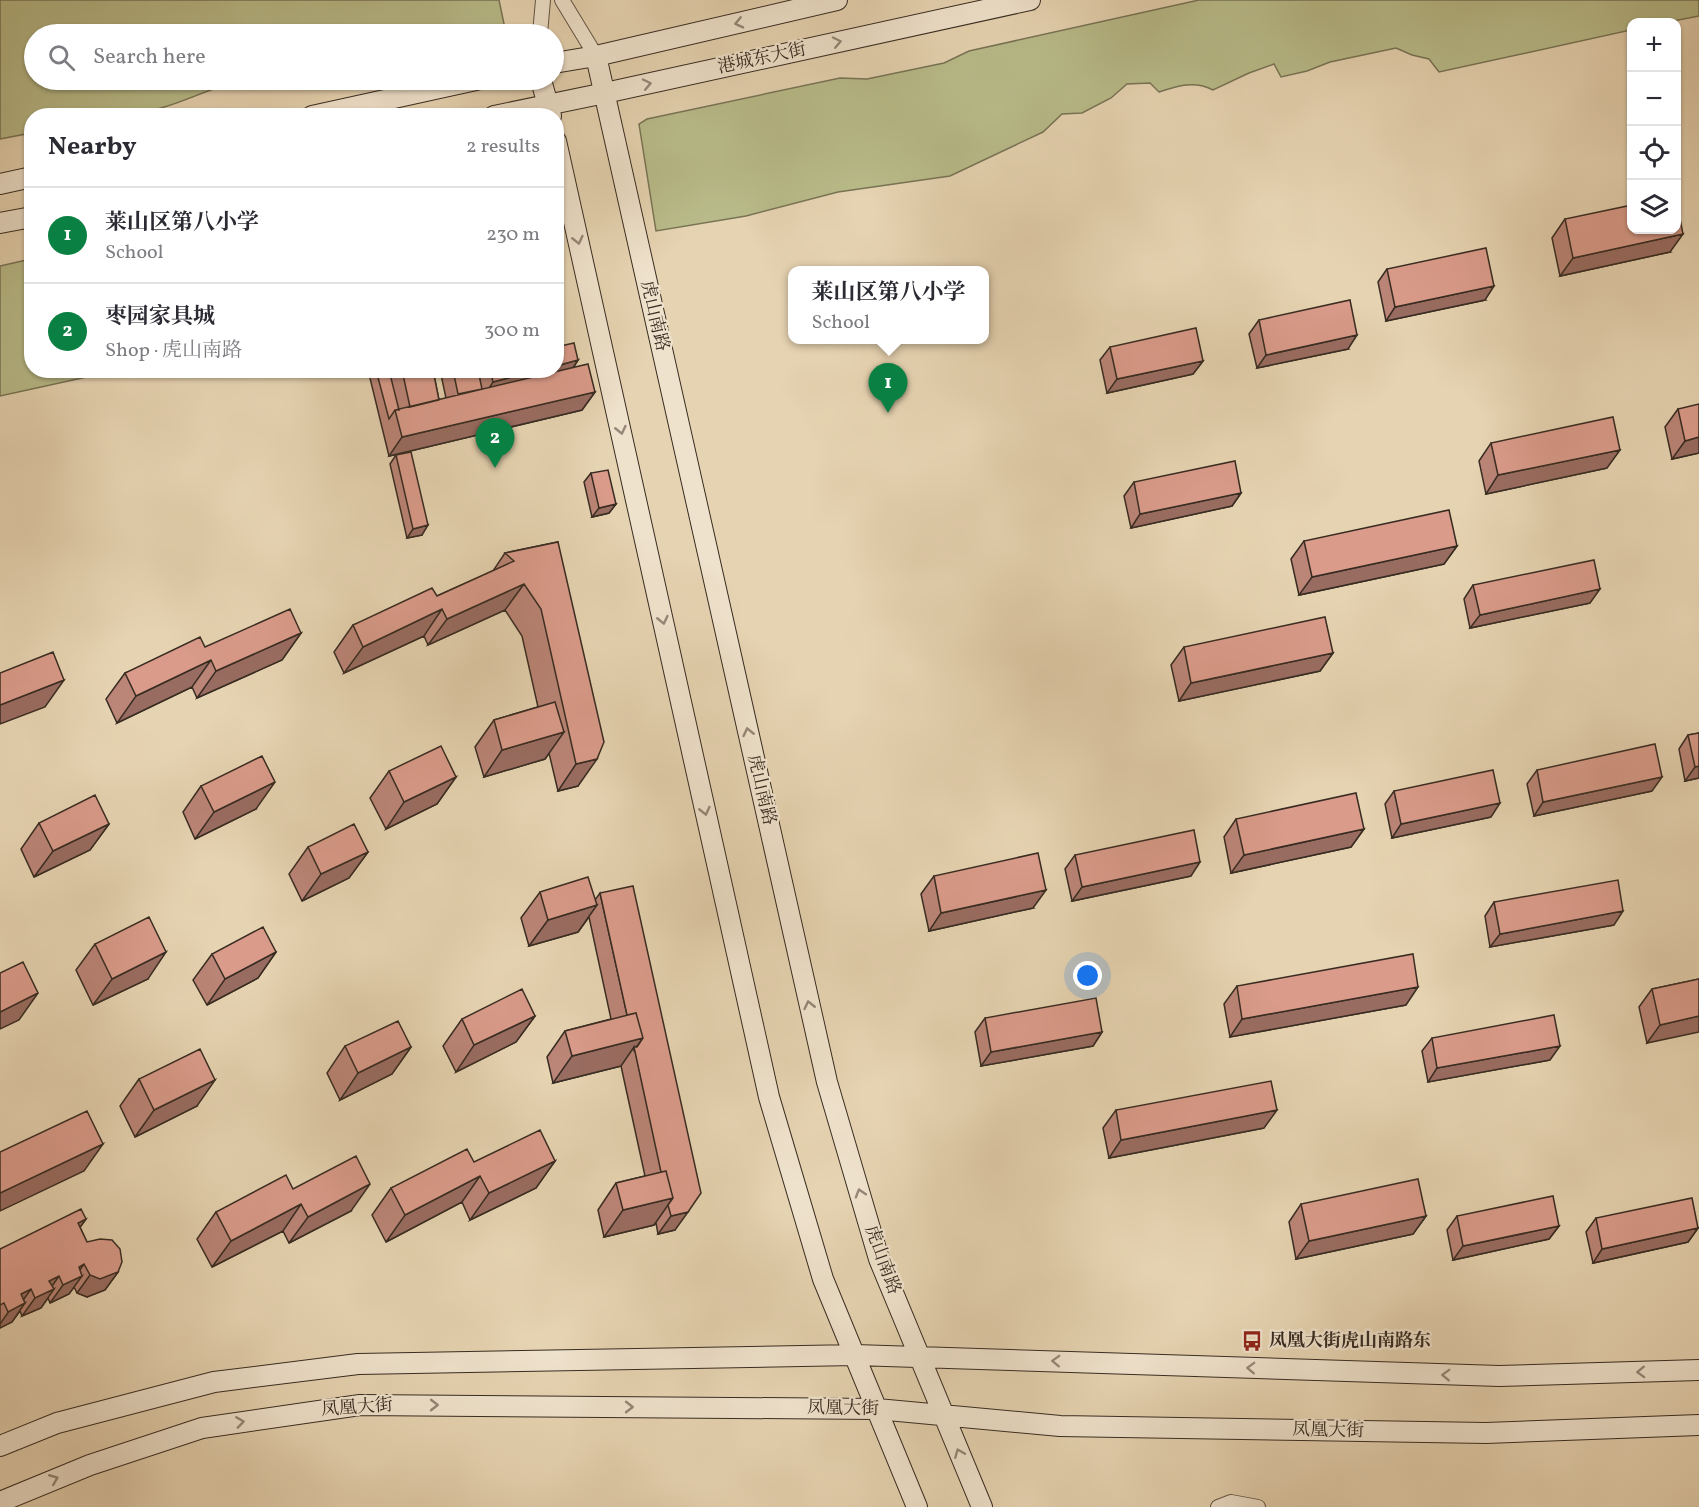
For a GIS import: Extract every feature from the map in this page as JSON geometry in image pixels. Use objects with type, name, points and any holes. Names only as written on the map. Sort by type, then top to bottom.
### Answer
[{"type":"main road","points":[[564,61],[596,56],[837,0]]},
{"type":"main road","name":"港城东大街","points":[[555,108],[604,93],[1029,0]]},
{"type":"main road","name":"虎山南路","points":[[596,56],[826,1082],[879,1259],[982,1507]]},
{"type":"main road","points":[[348,108],[430,90]]},
{"type":"main road","points":[[544,90],[548,108]]},
{"type":"main road","points":[[564,177],[769,1097],[823,1279],[917,1507]]},
{"type":"main road","points":[[0,184],[24,179]]},
{"type":"main road","points":[[0,223],[24,218]]},
{"type":"main road","points":[[0,1446],[57,1424],[214,1382],[358,1364],[855,1355],[1499,1376],[1699,1370]]},
{"type":"main road","name":"凤凰大街","points":[[0,1502],[90,1465],[202,1428],[360,1405],[877,1409],[1060,1426],[1474,1433],[1699,1425]]},
{"type":"street","points":[[541,24],[543,0]]},
{"type":"street","points":[[562,0],[596,56]]},
{"type":"street","points":[[1218,1507],[1231,1502],[1258,1507]]},
{"type":"green space","points":[[0,0],[499,0],[504,24],[24,24],[24,90],[211,90],[161,108],[24,108],[24,134],[0,139]]},
{"type":"green space","points":[[1199,0],[1699,0],[1699,16],[1681,19],[1627,18],[1627,31],[1439,72],[1429,59],[1396,48],[1330,62],[1307,71],[1281,77],[1274,64],[1213,90],[1193,85],[1179,86],[1159,92],[1150,83],[1127,84],[1111,98],[1082,113],[1062,114],[1043,132],[950,176],[838,192],[746,216],[656,231],[639,124],[647,119],[840,78],[867,79],[944,63],[969,51]]},
{"type":"green space","points":[[24,261],[24,378],[82,378],[0,396],[0,266]]},
{"type":"building","points":[[1627,206],[1627,234],[1681,234],[1681,224],[1683,234],[1573,258],[1565,219]]},
{"type":"building","points":[[1486,248],[1494,286],[1395,307],[1387,269]]},
{"type":"building","points":[[1350,300],[1357,335],[1266,355],[1259,320]]},
{"type":"building","points":[[1196,328],[1203,361],[1117,379],[1110,347]]},
{"type":"building","points":[[574,343],[578,360],[564,364],[564,345]]},
{"type":"building","points":[[588,364],[595,392],[402,437],[395,410],[529,378],[564,378],[564,370]]},
{"type":"building","points":[[378,378],[391,378],[399,410],[395,410],[389,419]]},
{"type":"building","points":[[404,378],[435,378],[439,400],[410,407]]},
{"type":"building","points":[[455,378],[480,378],[482,389],[458,394]]},
{"type":"building","points":[[492,378],[508,378],[493,382]]},
{"type":"building","points":[[1699,404],[1699,437],[1685,441],[1678,409]]},
{"type":"building","points":[[1613,417],[1620,450],[1498,475],[1491,443]]},
{"type":"building","points":[[411,452],[428,525],[413,529],[396,455]]},
{"type":"building","points":[[1235,461],[1241,493],[1140,514],[1134,482]]},
{"type":"building","points":[[608,470],[616,504],[599,508],[591,473]]},
{"type":"building","points":[[1449,510],[1457,546],[1312,577],[1304,541]]},
{"type":"building","points":[[558,542],[604,742],[597,759],[576,764],[541,609],[524,584],[447,619],[442,609],[363,647],[353,625],[432,588],[437,596],[514,561],[505,553]]},
{"type":"building","points":[[1594,560],[1600,589],[1480,615],[1473,585]]},
{"type":"building","points":[[290,609],[301,633],[216,671],[211,660],[136,696],[125,673],[200,637],[205,647]]},
{"type":"building","points":[[1325,617],[1333,653],[1191,683],[1184,647]]},
{"type":"building","points":[[53,652],[64,680],[0,705],[0,673]]},
{"type":"building","points":[[555,702],[564,732],[502,750],[494,720]]},
{"type":"building","points":[[1699,733],[1699,766],[1695,767],[1688,735]]},
{"type":"building","points":[[1655,744],[1662,777],[1543,802],[1537,770]]},
{"type":"building","points":[[441,746],[456,777],[404,802],[389,771]]},
{"type":"building","points":[[262,756],[275,782],[214,812],[201,786]]},
{"type":"building","points":[[1493,770],[1500,803],[1401,824],[1394,791]]},
{"type":"building","points":[[1356,793],[1364,829],[1244,855],[1236,819]]},
{"type":"building","points":[[95,795],[109,824],[53,851],[39,823]]},
{"type":"building","points":[[354,824],[368,852],[321,874],[308,847]]},
{"type":"building","points":[[1194,830],[1200,862],[1082,887],[1075,855]]},
{"type":"building","points":[[1038,853],[1046,890],[941,913],[934,876]]},
{"type":"building","points":[[588,877],[597,905],[548,920],[540,892]]},
{"type":"building","points":[[1618,880],[1623,911],[1500,934],[1494,902]]},
{"type":"building","points":[[633,886],[701,1193],[688,1212],[671,1216],[668,1205],[673,1198],[666,1171],[661,1172],[634,1047],[637,1047],[643,1038],[636,1013],[627,1015],[600,893]]},
{"type":"building","points":[[149,917],[166,952],[112,979],[95,944]]},
{"type":"building","points":[[263,927],[276,952],[225,979],[212,954]]},
{"type":"building","points":[[1413,954],[1418,987],[1242,1019],[1237,986]]},
{"type":"building","points":[[23,962],[38,993],[0,1012],[0,973]]},
{"type":"building","points":[[1699,979],[1699,1016],[1660,1025],[1652,989]]},
{"type":"building","points":[[522,989],[535,1016],[474,1045],[462,1019]]},
{"type":"building","points":[[1096,998],[1102,1032],[991,1052],[985,1018]]},
{"type":"building","points":[[636,1013],[643,1038],[572,1056],[565,1031]]},
{"type":"building","points":[[1554,1015],[1560,1046],[1437,1068],[1432,1038]]},
{"type":"building","points":[[398,1021],[411,1047],[358,1073],[345,1046]]},
{"type":"building","points":[[200,1049],[215,1080],[154,1110],[139,1079]]},
{"type":"building","points":[[1271,1081],[1277,1110],[1121,1140],[1116,1110]]},
{"type":"building","points":[[87,1111],[103,1144],[0,1193],[0,1152]]},
{"type":"building","points":[[540,1130],[555,1161],[489,1193],[480,1176],[405,1215],[391,1188],[467,1149],[474,1162]]},
{"type":"building","points":[[356,1156],[370,1184],[308,1217],[301,1204],[231,1241],[216,1212],[286,1175],[293,1189]]},
{"type":"building","points":[[666,1171],[673,1198],[623,1210],[616,1183]]},
{"type":"building","points":[[1418,1179],[1426,1216],[1309,1241],[1301,1204]]},
{"type":"building","points":[[1553,1196],[1559,1226],[1463,1246],[1457,1216]]},
{"type":"building","points":[[1692,1198],[1698,1228],[1602,1249],[1596,1218]]},
{"type":"building","points":[[81,1209],[86,1219],[78,1223],[87,1242],[100,1239],[112,1240],[120,1249],[122,1262],[118,1272],[100,1279],[90,1275],[84,1264],[79,1267],[82,1276],[63,1285],[59,1276],[49,1281],[54,1289],[35,1298],[31,1289],[21,1294],[25,1303],[8,1312],[4,1303],[0,1305],[0,1249]]},
{"type":"place","name":"莱山区第八小学","points":[[888,413]]},
{"type":"place","name":"枣园家具城","points":[[495,468]]},
{"type":"place","name":"凤凰大街虎山南路东","points":[[1252,1341]]}]
